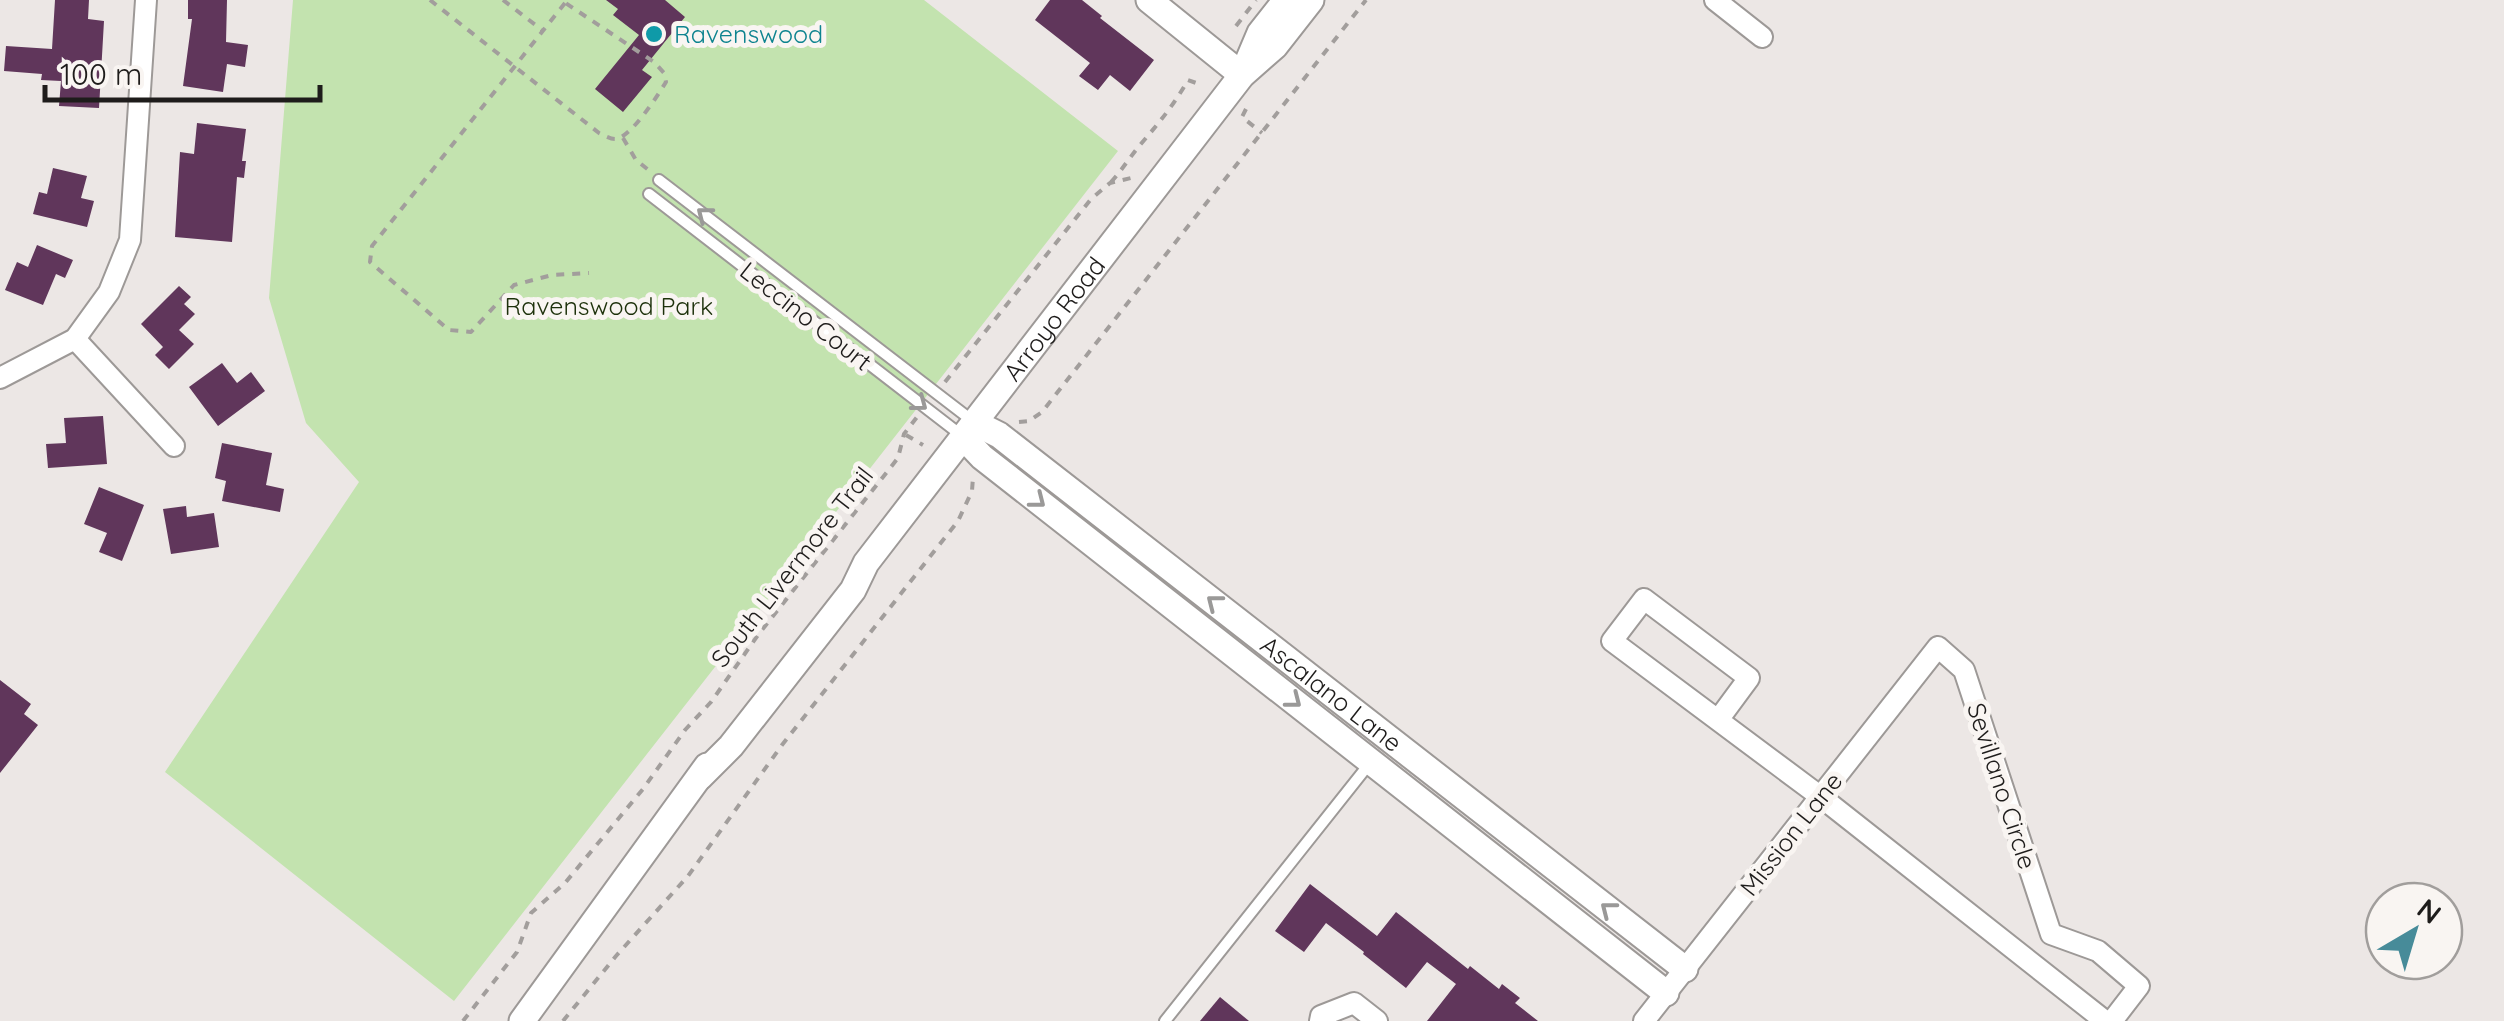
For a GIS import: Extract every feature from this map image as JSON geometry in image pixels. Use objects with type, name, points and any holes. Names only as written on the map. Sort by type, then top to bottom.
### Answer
[{"type":"street","points":[[0,378],[74,339],[109,292],[130,240],[146,0]]},
{"type":"street","points":[[1149,0],[1242,75]]},
{"type":"street","name":"Arroyo Road","points":[[1242,75],[1260,33],[1286,0]]},
{"type":"street","name":"Arroyo Road","points":[[522,1021],[700,777],[731,746],[852,590],[866,563],[1170,168],[1242,75],[1275,46],[1311,0]]},
{"type":"street","points":[[1715,0],[1762,36]]},
{"type":"street","points":[[74,339],[174,446]]},
{"type":"street","name":"Ascalano Lane","points":[[969,430],[982,457],[1666,993]]},
{"type":"street","name":"Ascalano Lane","points":[[969,430],[1000,435],[1685,969]]},
{"type":"street","points":[[1718,720],[1750,678],[1644,598],[1612,641],[1718,720],[1821,796],[2016,952],[2108,1021],[2139,986],[2098,951],[2052,934],[2016,952]]},
{"type":"street","name":"Mission Lane","points":[[1644,1021],[1938,647]]},
{"type":"street","name":"Sevillano Circle","points":[[1938,647],[1964,670],[2052,934]]},
{"type":"street","points":[[1320,1021],[1320,1016],[1354,1003],[1377,1021]]},
{"type":"lane","name":"Leccino Court","points":[[660,180],[936,393],[969,430]]},
{"type":"lane","name":"Leccino Court","points":[[649,194],[925,408],[969,430]]},
{"type":"lane","points":[[1165,1021],[1371,762]]},
{"type":"path","points":[[430,0],[514,65],[599,133],[612,140],[622,138],[666,82],[664,72],[654,62],[563,2],[542,30],[514,65],[372,246],[370,262],[448,330],[471,332],[514,286],[552,275],[589,273]]},
{"type":"path","points":[[503,0],[542,30]]},
{"type":"path","points":[[1236,26],[1256,0]]},
{"type":"path","points":[[1010,424],[1029,421],[1042,412],[1366,0]]},
{"type":"path","points":[[936,393],[1091,199],[1110,183],[1159,125],[1188,80],[1199,84]]},
{"type":"path","points":[[1246,108],[1242,117],[1262,133]]},
{"type":"path","points":[[622,138],[636,160],[660,180]]},
{"type":"path","points":[[1110,183],[1170,168]]},
{"type":"path","name":"South Livermore Trail","points":[[464,1021],[516,952],[531,913],[564,883],[711,702],[758,635],[898,458],[904,434],[925,408]]},
{"type":"path","points":[[904,434],[924,445]]},
{"type":"path","points":[[563,1021],[688,876],[782,745],[958,522],[972,491],[973,476]]},
{"type":"green space","name":"Ravenswood Park","points":[[293,0],[924,0],[1118,151],[454,1001],[165,772],[359,482],[306,423],[269,298]]},
{"type":"building","points":[[55,0],[89,0],[88,19],[104,21],[99,108],[59,106],[61,81],[41,80],[42,74],[4,71],[6,46],[52,49]]},
{"type":"building","points":[[188,0],[227,0],[226,42],[248,45],[245,67],[227,64],[223,92],[183,86],[192,19],[188,19]]},
{"type":"building","points":[[606,0],[665,0],[685,17],[642,70],[652,77],[623,112],[595,89],[639,35],[613,15],[618,9]]},
{"type":"building","points":[[1050,0],[1082,0],[1154,60],[1130,91],[1110,75],[1098,90],[1079,76],[1090,63],[1035,20]]},
{"type":"building","points":[[197,123],[246,129],[244,178],[237,177],[232,242],[175,237],[180,152],[194,154]]},
{"type":"building","points":[[53,168],[87,176],[81,198],[94,201],[87,227],[33,214],[39,192],[47,194]]},
{"type":"building","points":[[37,245],[73,260],[65,278],[56,274],[43,305],[5,290],[17,262],[28,267]]},
{"type":"building","points":[[179,286],[191,297],[184,304],[195,314],[179,330],[194,344],[169,369],[155,355],[163,347],[141,324]]},
{"type":"building","points":[[222,363],[237,383],[251,372],[265,391],[218,426],[189,387]]},
{"type":"building","points":[[103,416],[107,464],[48,468],[46,444],[66,443],[64,418]]},
{"type":"building","points":[[222,443],[272,453],[266,485],[284,489],[280,512],[222,501],[226,481],[215,478]]},
{"type":"building","points":[[99,487],[144,505],[122,561],[99,552],[107,533],[84,524]]},
{"type":"building","points":[[186,506],[187,517],[214,513],[219,547],[171,554],[163,509]]},
{"type":"building","points":[[0,680],[31,704],[24,714],[38,725],[0,773]]},
{"type":"building","points":[[1310,884],[1377,936],[1396,912],[1468,969],[1470,966],[1499,989],[1502,984],[1520,998],[1515,1003],[1538,1021],[1427,1021],[1456,984],[1427,962],[1406,988],[1326,923],[1304,952],[1275,931]]},
{"type":"building","points":[[1220,997],[1249,1021],[1200,1021]]},
{"type":"place","name":"Ravenswood","points":[[654,34]]}]
